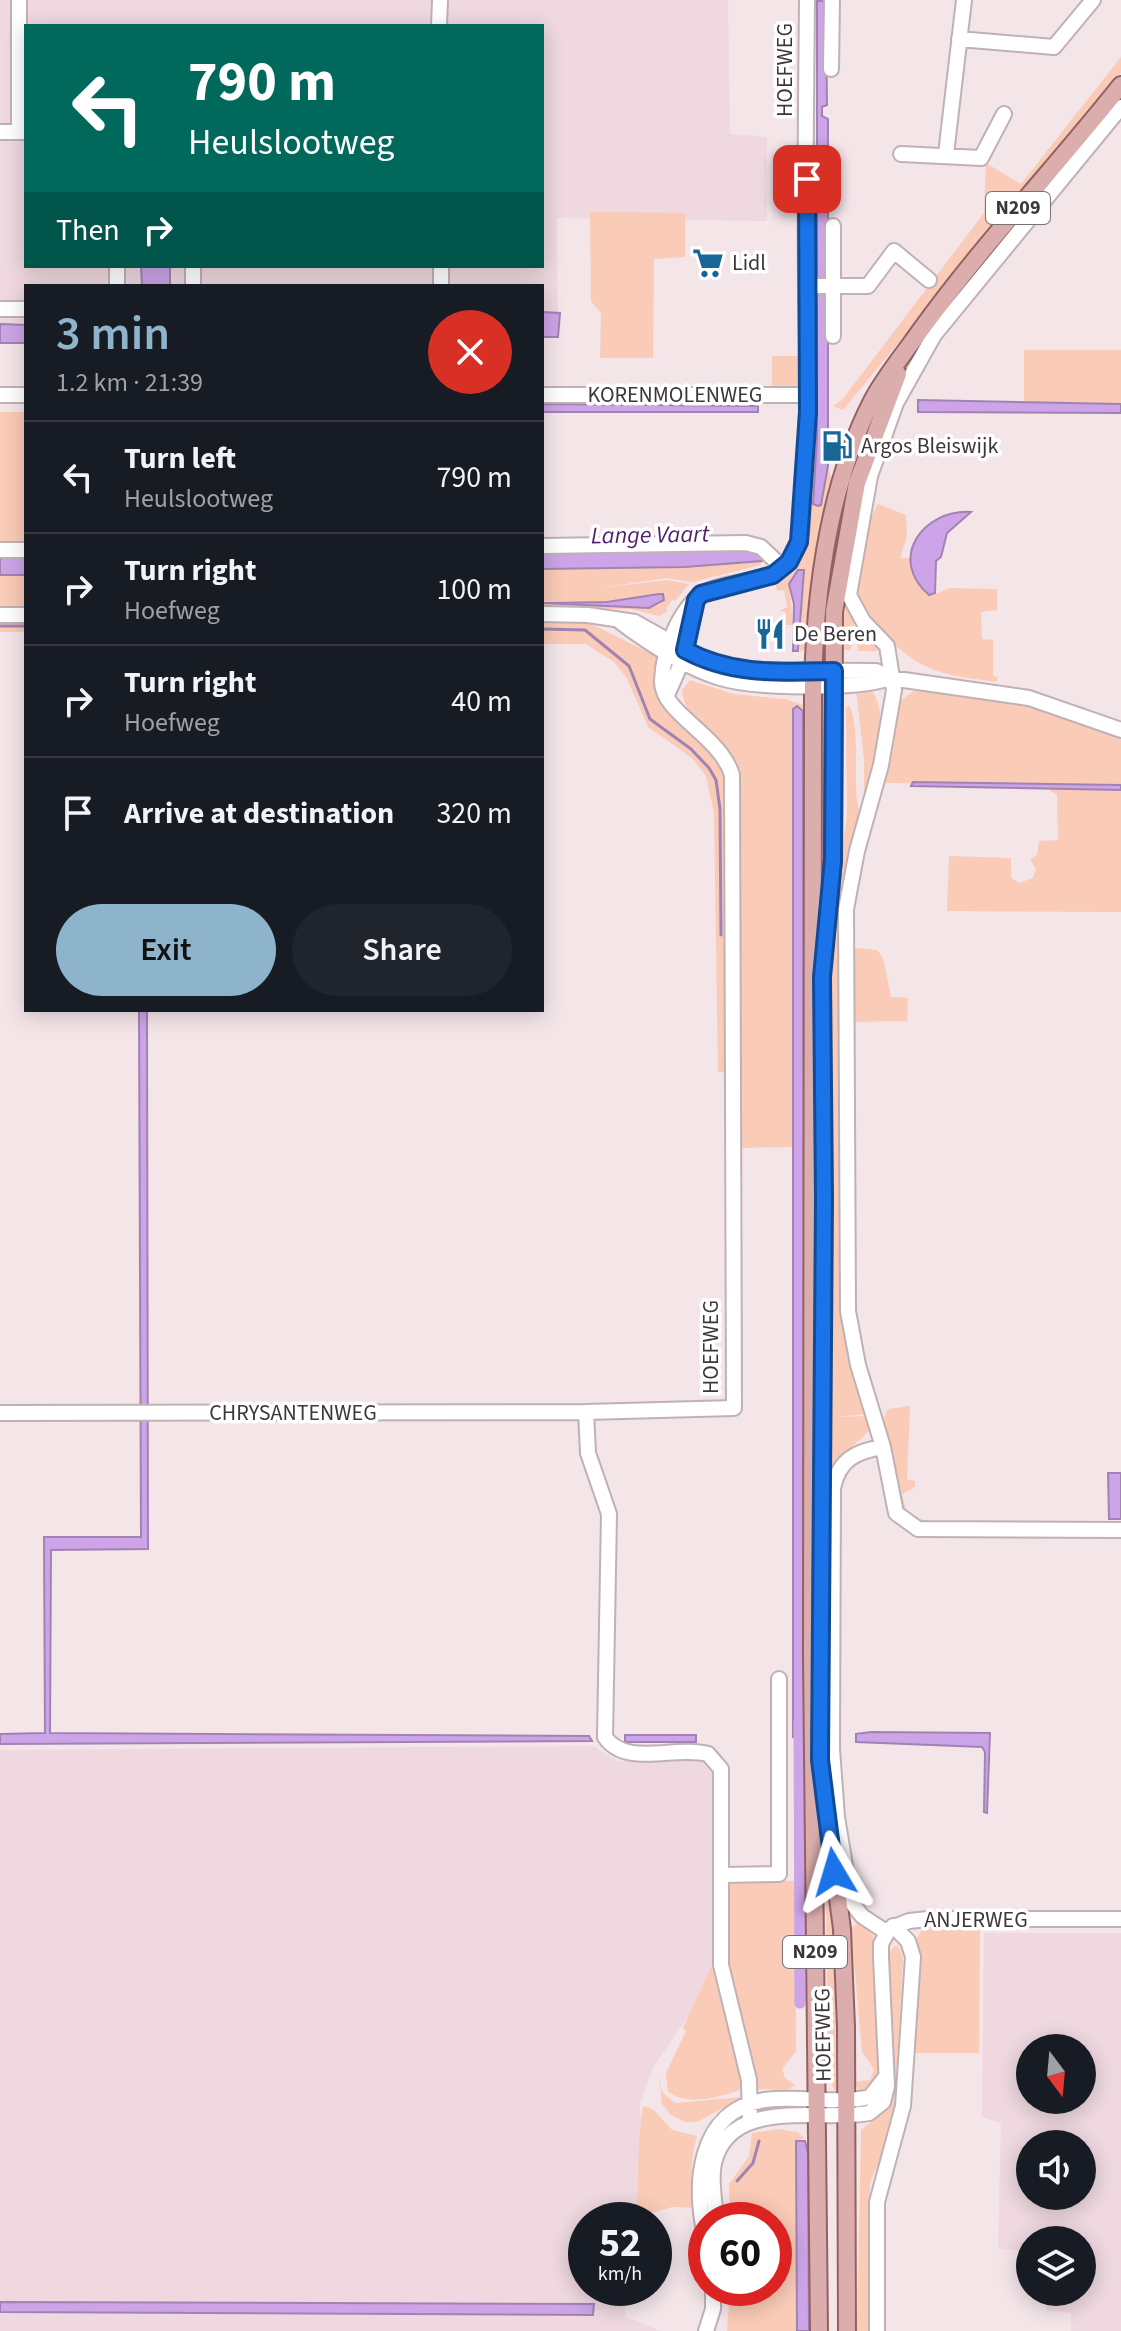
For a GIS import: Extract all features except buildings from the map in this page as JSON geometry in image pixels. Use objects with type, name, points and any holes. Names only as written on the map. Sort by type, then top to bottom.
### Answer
[{"type":"main road","name":"N209","points":[[814,678],[823,569],[848,458],[872,401],[946,294],[1121,85]]},
{"type":"main road","name":"N209","points":[[834,678],[834,612],[857,483],[884,406],[919,334]]},
{"type":"main road","name":"HOEFWEG","points":[[814,678],[812,1686],[819,2331]]},
{"type":"main road","name":"HOEFWEG","points":[[834,678],[833,860],[822,977],[824,1198],[820,1760],[842,1929],[847,2107],[847,2331]]},
{"type":"street","points":[[0,132],[22,132],[19,0]]},
{"type":"street","points":[[439,24],[440,0]]},
{"type":"street","name":"HOEFWEG","points":[[807,0],[820,286],[833,336]]},
{"type":"street","points":[[831,69],[832,0]]},
{"type":"street","points":[[946,154],[964,0]]},
{"type":"street","points":[[959,39],[1054,47],[1093,0]]},
{"type":"street","points":[[1121,107],[934,335],[886,426],[870,476],[849,595],[863,621],[887,646],[890,678],[885,689],[887,718],[881,765],[852,873],[844,945],[848,1311],[858,1365],[883,1447],[896,1513],[918,1529],[1121,1530]]},
{"type":"street","points":[[901,154],[981,158],[1004,114]]},
{"type":"street","name":"HOEFWEG","points":[[783,568],[793,556],[801,532],[808,395],[820,286],[833,226]]},
{"type":"street","points":[[820,286],[868,286],[894,251],[929,280]]},
{"type":"street","points":[[0,309],[24,309]]},
{"type":"street","points":[[0,395],[24,395]]},
{"type":"street","name":"KORENMOLENWEG","points":[[544,395],[808,395]]},
{"type":"street","points":[[544,546],[755,544],[783,568],[766,578],[710,589],[683,613],[670,646],[662,680],[667,695]]},
{"type":"street","points":[[0,550],[24,550]]},
{"type":"street","points":[[667,695],[684,655],[696,600]]},
{"type":"street","points":[[544,614],[588,615],[635,622],[719,678],[755,684],[814,678],[875,683],[890,678],[1029,698],[1121,730]]},
{"type":"street","points":[[0,615],[24,615]]},
{"type":"street","name":"HOEFWEG","points":[[586,1412],[734,1408],[732,775],[715,744],[675,710],[667,695]]},
{"type":"street","points":[[586,1412],[588,1453],[609,1514],[605,1737],[612,1748],[626,1753],[702,1752],[713,1757],[723,1779],[721,1965],[749,2080],[750,2122]]},
{"type":"street","name":"CHRYSANTENWEG","points":[[0,1413],[586,1412]]},
{"type":"street","points":[[877,2331],[877,2202],[903,2106],[913,1957],[908,1941],[857,1913],[851,1902],[837,1817],[832,1749],[833,1488],[844,1462],[857,1453],[883,1447]]},
{"type":"street","points":[[722,1875],[779,1874],[779,1679]]},
{"type":"street","name":"ANJERWEG","points":[[890,1929],[928,1919],[1121,1919]]},
{"type":"street","points":[[715,2202],[714,2165],[729,2137],[750,2122],[818,2108],[847,2107],[869,2113],[878,2107],[887,2093],[881,1957],[890,1929]]},
{"type":"street","name":"HOEFWEG","points":[[702,2202],[706,2144],[718,2123],[764,2100],[818,2108]]},
{"type":"street","points":[[787,2116],[807,2129],[818,2144]]},
{"type":"street","points":[[706,2331],[713,2306]]},
{"type":"shaded area","points":[[0,0],[728,0],[730,134],[767,137],[767,221],[557,218],[558,335],[544,335],[544,284],[24,284],[24,336],[0,336]]},
{"type":"shaded area","points":[[817,1],[823,1],[826,7],[827,105],[822,107],[822,116],[828,119],[828,466],[821,505],[818,506],[813,504],[817,438]]},
{"type":"shaded area","points":[[1121,57],[1121,73],[843,410],[833,406],[842,400],[984,213],[986,163],[1021,184]]},
{"type":"shaded area","points":[[590,212],[685,213],[685,257],[654,259],[653,358],[600,358],[601,313],[591,301]]},
{"type":"shaded area","points":[[141,268],[170,268],[170,284],[142,284]]},
{"type":"shaded area","points":[[544,312],[560,313],[558,337],[544,337]]},
{"type":"shaded area","points":[[0,324],[24,325],[24,343],[0,343]]},
{"type":"shaded area","points":[[1024,350],[1121,350],[1121,404],[1024,403]]},
{"type":"shaded area","points":[[772,356],[800,356],[798,388],[772,391]]},
{"type":"shaded area","points":[[918,400],[1121,404],[1121,413],[918,412]]},
{"type":"shaded area","points":[[544,404],[758,406],[758,412],[544,412]]},
{"type":"shaded area","points":[[0,412],[24,412],[24,547],[0,547]]},
{"type":"shaded area","points":[[814,448],[821,504],[828,466],[833,485],[813,572],[808,648],[800,652],[804,570],[789,584],[793,625],[786,625],[786,612],[780,611],[787,607],[784,590],[777,591],[776,586],[796,570],[803,550]]},
{"type":"shaded area","points":[[878,504],[906,515],[907,536],[900,558],[911,558],[913,571],[925,593],[933,595],[950,588],[997,589],[997,610],[981,612],[982,639],[993,640],[993,675],[998,678],[996,682],[951,675],[925,666],[895,645],[866,613],[857,592],[858,558]]},
{"type":"shaded area","points":[[971,512],[947,533],[941,557],[936,561],[935,593],[929,595],[917,581],[911,566],[911,552],[916,539],[938,519],[954,513]]},
{"type":"shaded area","points":[[751,550],[764,559],[685,567],[544,569],[544,551]]},
{"type":"shaded area","points":[[0,558],[24,558],[24,575],[0,575]]},
{"type":"shaded area","points":[[762,561],[761,565],[693,582],[666,578],[600,588],[667,580],[689,584],[675,601],[672,600],[666,609],[668,611],[659,616],[631,609],[544,609],[544,603],[649,608],[661,604],[659,594],[607,602],[544,601],[544,569],[685,567]]},
{"type":"shaded area","points":[[798,570],[804,570],[798,651],[793,651],[794,604],[789,584]]},
{"type":"shaded area","points":[[0,575],[24,575],[24,610],[0,610]]},
{"type":"shaded area","points":[[663,594],[664,600],[649,608],[544,603],[544,603],[607,602]]},
{"type":"shaded area","points":[[846,596],[855,622],[851,631],[851,650],[841,650]]},
{"type":"shaded area","points":[[24,619],[24,632],[0,632],[0,620]]},
{"type":"shaded area","points":[[544,620],[589,623],[644,650],[646,644],[661,655],[657,685],[662,707],[715,753],[728,780],[730,1072],[718,1072],[714,813],[706,776],[692,758],[648,727],[627,678],[614,662],[586,644],[544,644]]},
{"type":"shaded area","points":[[862,628],[878,651],[858,651],[856,631]]},
{"type":"shaded area","points":[[690,680],[733,694],[785,699],[806,706],[808,1738],[805,1737],[803,711],[793,710],[794,1147],[740,1148],[733,761],[720,743],[695,719],[684,701],[682,690]]},
{"type":"shaded area","points":[[869,688],[880,712],[880,728],[864,807],[864,759],[856,690]]},
{"type":"shaded area","points":[[915,690],[1020,701],[1121,734],[1121,785],[881,783],[899,702]]},
{"type":"shaded area","points":[[849,705],[855,731],[856,794],[862,814],[840,928],[840,1203],[842,1252],[868,1414],[834,1417],[868,1416],[871,1429],[838,1460],[830,1475],[828,1594],[823,1594],[830,1311],[830,943],[847,814],[846,708]]},
{"type":"shaded area","points":[[797,706],[803,711],[805,1737],[793,1737],[793,709]]},
{"type":"shaded area","points":[[913,782],[1121,785],[1121,790],[911,786]]},
{"type":"shaded area","points":[[1049,790],[1121,790],[1121,912],[947,911],[949,856],[1011,858],[1011,877],[1019,883],[1033,878],[1036,869],[1030,859],[1037,855],[1039,841],[1058,840],[1057,795]]},
{"type":"shaded area","points":[[858,948],[877,950],[883,958],[891,997],[908,998],[907,1021],[850,1022],[852,951]]},
{"type":"shaded area","points":[[139,1012],[147,1012],[148,1549],[51,1550],[50,1733],[589,1736],[592,1741],[0,1744],[0,1734],[45,1733],[44,1537],[141,1537]]},
{"type":"shaded area","points":[[910,1406],[907,1480],[915,1481],[915,1487],[902,1494],[907,1512],[925,1521],[1025,1522],[1020,1526],[916,1522],[899,1507],[882,1422],[888,1409]]},
{"type":"shaded area","points":[[1108,1473],[1121,1473],[1121,1519],[1109,1519]]},
{"type":"shaded area","points":[[990,1733],[987,1813],[984,1812],[985,1752],[982,1747],[856,1742],[856,1734]]},
{"type":"shaded area","points":[[625,1735],[696,1735],[696,1742],[625,1742]]},
{"type":"shaded area","points":[[593,1746],[618,1761],[701,1761],[716,1777],[715,1960],[699,2001],[652,2069],[640,2104],[644,2202],[568,2202],[568,2306],[625,2306],[626,2317],[661,2331],[0,2331],[0,1750]]},
{"type":"shaded area","points":[[819,1757],[839,1971],[841,2087],[837,2095],[828,2077],[826,1896]]},
{"type":"shaded area","points":[[726,1881],[795,1881],[796,2051],[782,2069],[785,2078],[795,2085],[787,2090],[756,2089],[727,1969]]},
{"type":"shaded area","points":[[860,1921],[875,1938],[879,2077],[873,2089],[860,2092],[854,2082],[870,2080],[874,2069],[862,2052],[851,1929]]},
{"type":"shaded area","points":[[940,1924],[980,1924],[979,2053],[912,2053],[915,1941],[921,1931]]},
{"type":"shaded area","points":[[984,1933],[1121,1933],[1121,2331],[1071,2331],[1071,2313],[1046,2310],[1046,2306],[1096,2306],[1096,2226],[1016,2226],[1016,2250],[998,2249],[1001,2123],[982,2117]]},
{"type":"shaded area","points":[[895,1946],[899,1947],[903,1960],[893,2129],[870,2183],[869,2331],[857,2331],[861,2130],[887,2109],[891,2098],[888,1954]]},
{"type":"shaded area","points":[[717,1964],[745,2088],[716,2097],[684,2099],[668,2091],[666,2073],[712,1965]]},
{"type":"shaded area","points":[[659,2075],[662,2092],[675,2103],[743,2097],[697,2122],[685,2122],[671,2115],[662,2104]]},
{"type":"shaded area","points":[[643,2106],[654,2110],[672,2130],[697,2136],[692,2172],[697,2202],[688,2202],[688,2208],[672,2207],[672,2202],[637,2202]]},
{"type":"shaded area","points":[[778,2129],[797,2132],[805,2138],[796,2142],[797,2331],[727,2331],[729,2306],[792,2306],[792,2202],[730,2202],[729,2184],[749,2156],[752,2133]]},
{"type":"shaded area","points":[[796,2141],[805,2141],[808,2153],[809,2331],[797,2331]]},
{"type":"shaded area","points":[[0,2302],[594,2306],[593,2315],[0,2312]]},
{"type":"waterway","points":[[0,626],[24,626]]},
{"type":"waterway","points":[[544,629],[585,630],[629,666],[650,719],[691,749],[716,780],[720,809],[721,935]]},
{"type":"waterway","points":[[799,1723],[800,2003]]},
{"type":"waterway","points":[[737,2181],[753,2163],[759,2141]]},
{"type":"place","name":"Lidl","points":[[708,263]]},
{"type":"place","name":"Argos Bleiswijk","points":[[837,446]]},
{"type":"place","name":"De Beren","points":[[770,634]]},
{"type":"route","points":[[807,179],[808,412],[799,542],[789,562],[773,575],[710,589],[701,594],[696,600],[685,650],[709,662],[748,672],[834,671],[833,860],[822,977],[824,1198],[820,1760],[834,1872]]},
{"type":"water label","name":"Lange Vaart","points":[[650,535]]}]
